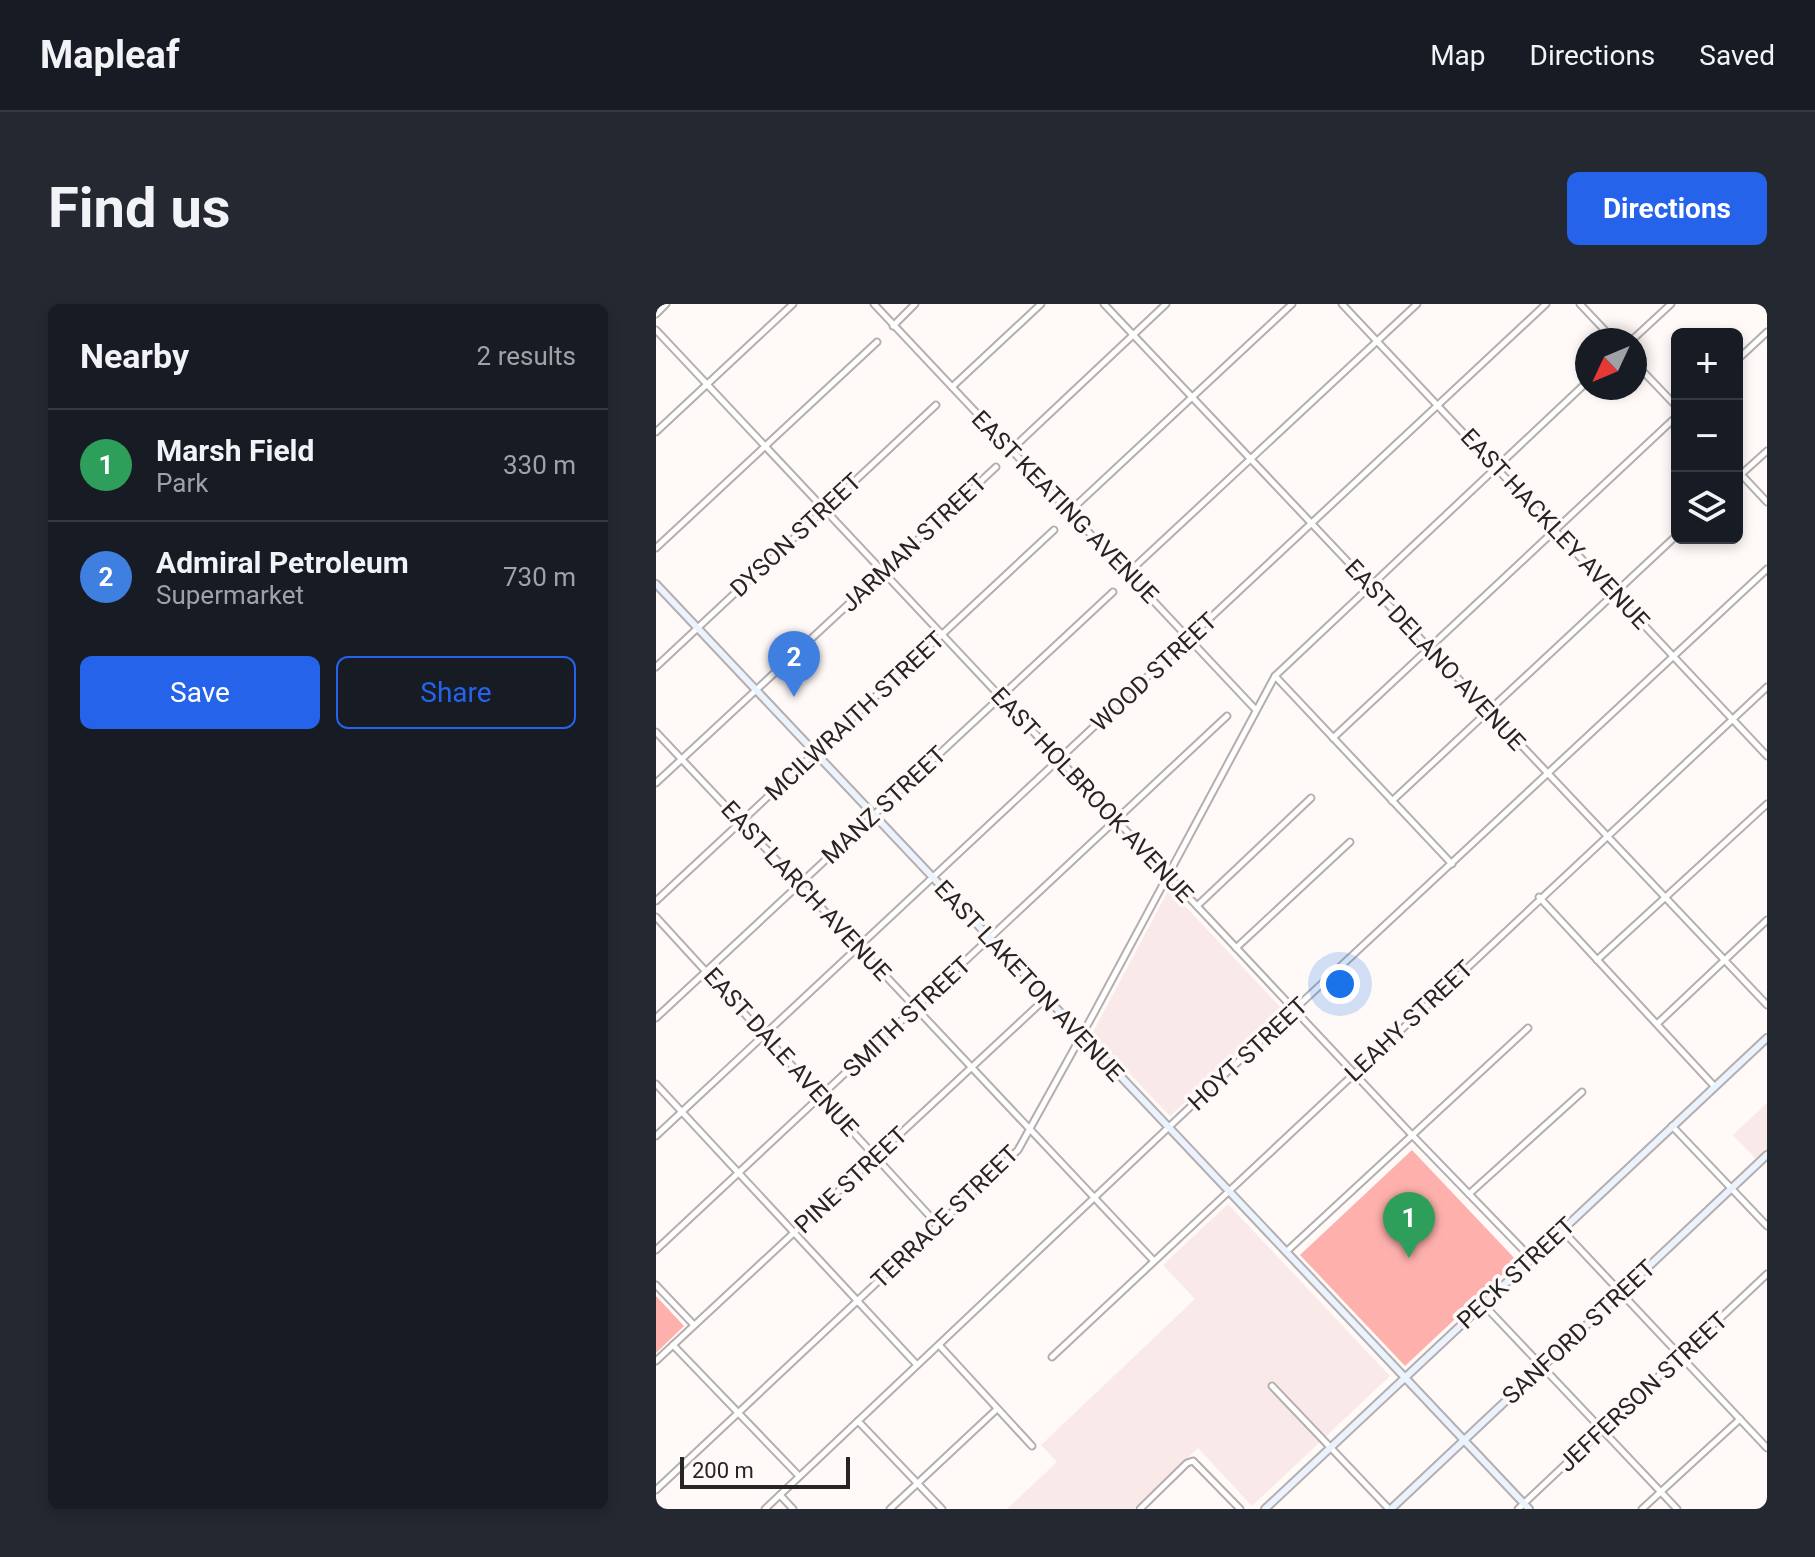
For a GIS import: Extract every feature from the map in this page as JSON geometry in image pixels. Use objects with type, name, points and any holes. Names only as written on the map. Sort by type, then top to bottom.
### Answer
[{"type":"main road","name":"EAST LAKETON AVENUE","points":[[656,584],[1168,1130],[1405,1376],[1524,1507]]},
{"type":"main road","name":"PECK STREET","points":[[1265,1509],[1767,1038]]},
{"type":"main road","name":"SANFORD STREET","points":[[1390,1509],[1767,1155]]},
{"type":"street","points":[[656,314],[666,304]]},
{"type":"street","points":[[656,432],[793,304]]},
{"type":"street","name":"EAST KEATING AVENUE","points":[[874,304],[1256,710]]},
{"type":"street","points":[[893,326],[915,304]]},
{"type":"street","points":[[952,387],[1041,304]]},
{"type":"street","name":"EAST DELANO AVENUE","points":[[1104,304],[1767,1005]]},
{"type":"street","points":[[1011,450],[1166,304]]},
{"type":"street","points":[[1069,512],[1292,304]]},
{"type":"street","name":"EAST HACKLEY AVENUE","points":[[1342,304],[1767,756]]},
{"type":"street","points":[[1128,573],[1417,304]]},
{"type":"street","name":"WOOD STREET","points":[[656,1136],[1546,304]]},
{"type":"street","points":[[1580,304],[1603,328]]},
{"type":"street","points":[[1645,328],[1671,304]]},
{"type":"street","name":"EAST HOLBROOK AVENUE","points":[[656,330],[1531,1258]]},
{"type":"street","points":[[1743,354],[1767,332]]},
{"type":"street","points":[[656,548],[877,342]]},
{"type":"street","points":[[1647,376],[1671,401]]},
{"type":"street","name":"TERRACE STREET","points":[[656,1490],[1018,1150],[1275,676],[1575,393]]},
{"type":"street","name":"DYSON STREET","points":[[656,667],[936,405]]},
{"type":"street","points":[[1333,738],[1671,422]]},
{"type":"street","points":[[1741,472],[1767,451]]},
{"type":"street","name":"JARMAN STREET","points":[[656,783],[996,467]]},
{"type":"street","points":[[1743,479],[1767,502]]},
{"type":"street","name":"MCILWRAITH STREET","points":[[656,901],[1054,530]]},
{"type":"street","points":[[1392,801],[1671,541]]},
{"type":"street","name":"HOYT STREET","points":[[765,1509],[1767,569]]},
{"type":"street","name":"MANZ STREET","points":[[656,1018],[1113,592]]},
{"type":"street","points":[[1275,676],[1452,864]]},
{"type":"street","name":"LEAHY STREET","points":[[1052,1357],[1539,897],[1767,687]]},
{"type":"street","name":"SMITH STREET","points":[[656,1250],[1227,716]]},
{"type":"street","name":"EAST LARCH AVENUE","points":[[656,732],[1153,1260]]},
{"type":"street","points":[[1197,906],[1311,798]]},
{"type":"street","points":[[1597,960],[1767,804]]},
{"type":"street","points":[[1236,948],[1350,842]]},
{"type":"street","points":[[1539,897],[1715,1087]]},
{"type":"street","name":"EAST DALE AVENUE","points":[[656,917],[937,1224]]},
{"type":"street","points":[[1657,1024],[1767,920]]},
{"type":"street","name":"PINE STREET","points":[[656,1361],[1045,999]]},
{"type":"street","points":[[1286,1252],[1528,1028]]},
{"type":"street","points":[[656,1084],[917,1365]]},
{"type":"street","points":[[1469,1194],[1582,1092]]},
{"type":"street","points":[[1672,1126],[1767,1226]]},
{"type":"street","points":[[1562,1230],[1767,1448]]},
{"type":"street","name":"JEFFERSON STREET","points":[[1524,1507],[1767,1274]]},
{"type":"street","points":[[656,1285],[694,1325]]},
{"type":"street","points":[[1483,1304],[1677,1509]]},
{"type":"street","points":[[673,1345],[799,1476]]},
{"type":"street","points":[[939,1345],[1032,1446]]},
{"type":"street","points":[[1272,1386],[1390,1509]]},
{"type":"street","points":[[890,1509],[997,1409]]},
{"type":"street","points":[[1642,1509],[1740,1419]]},
{"type":"street","points":[[858,1421],[942,1509]]},
{"type":"street","points":[[1140,1509],[1187,1463],[1193,1461],[1240,1509]]},
{"type":"street","points":[[780,1495],[793,1509]]},
{"type":"shaded area","points":[[1169,889],[1283,1010],[1170,1116],[1092,1034]]},
{"type":"shaded area","points":[[1767,1103],[1767,1150],[1757,1160],[1733,1135]]},
{"type":"shaded area","points":[[1412,1150],[1517,1261],[1405,1366],[1300,1255]]},
{"type":"shaded area","points":[[1228,1204],[1390,1376],[1252,1506],[1198,1448],[1133,1509],[1007,1509],[1057,1462],[1041,1445],[1195,1299],[1163,1265]]},
{"type":"shaded area","points":[[656,1296],[684,1326],[656,1353]]},
{"type":"place","name":"Admiral Petroleum","points":[[794,697]]},
{"type":"place","name":"Marsh Field","points":[[1409,1258]]}]
